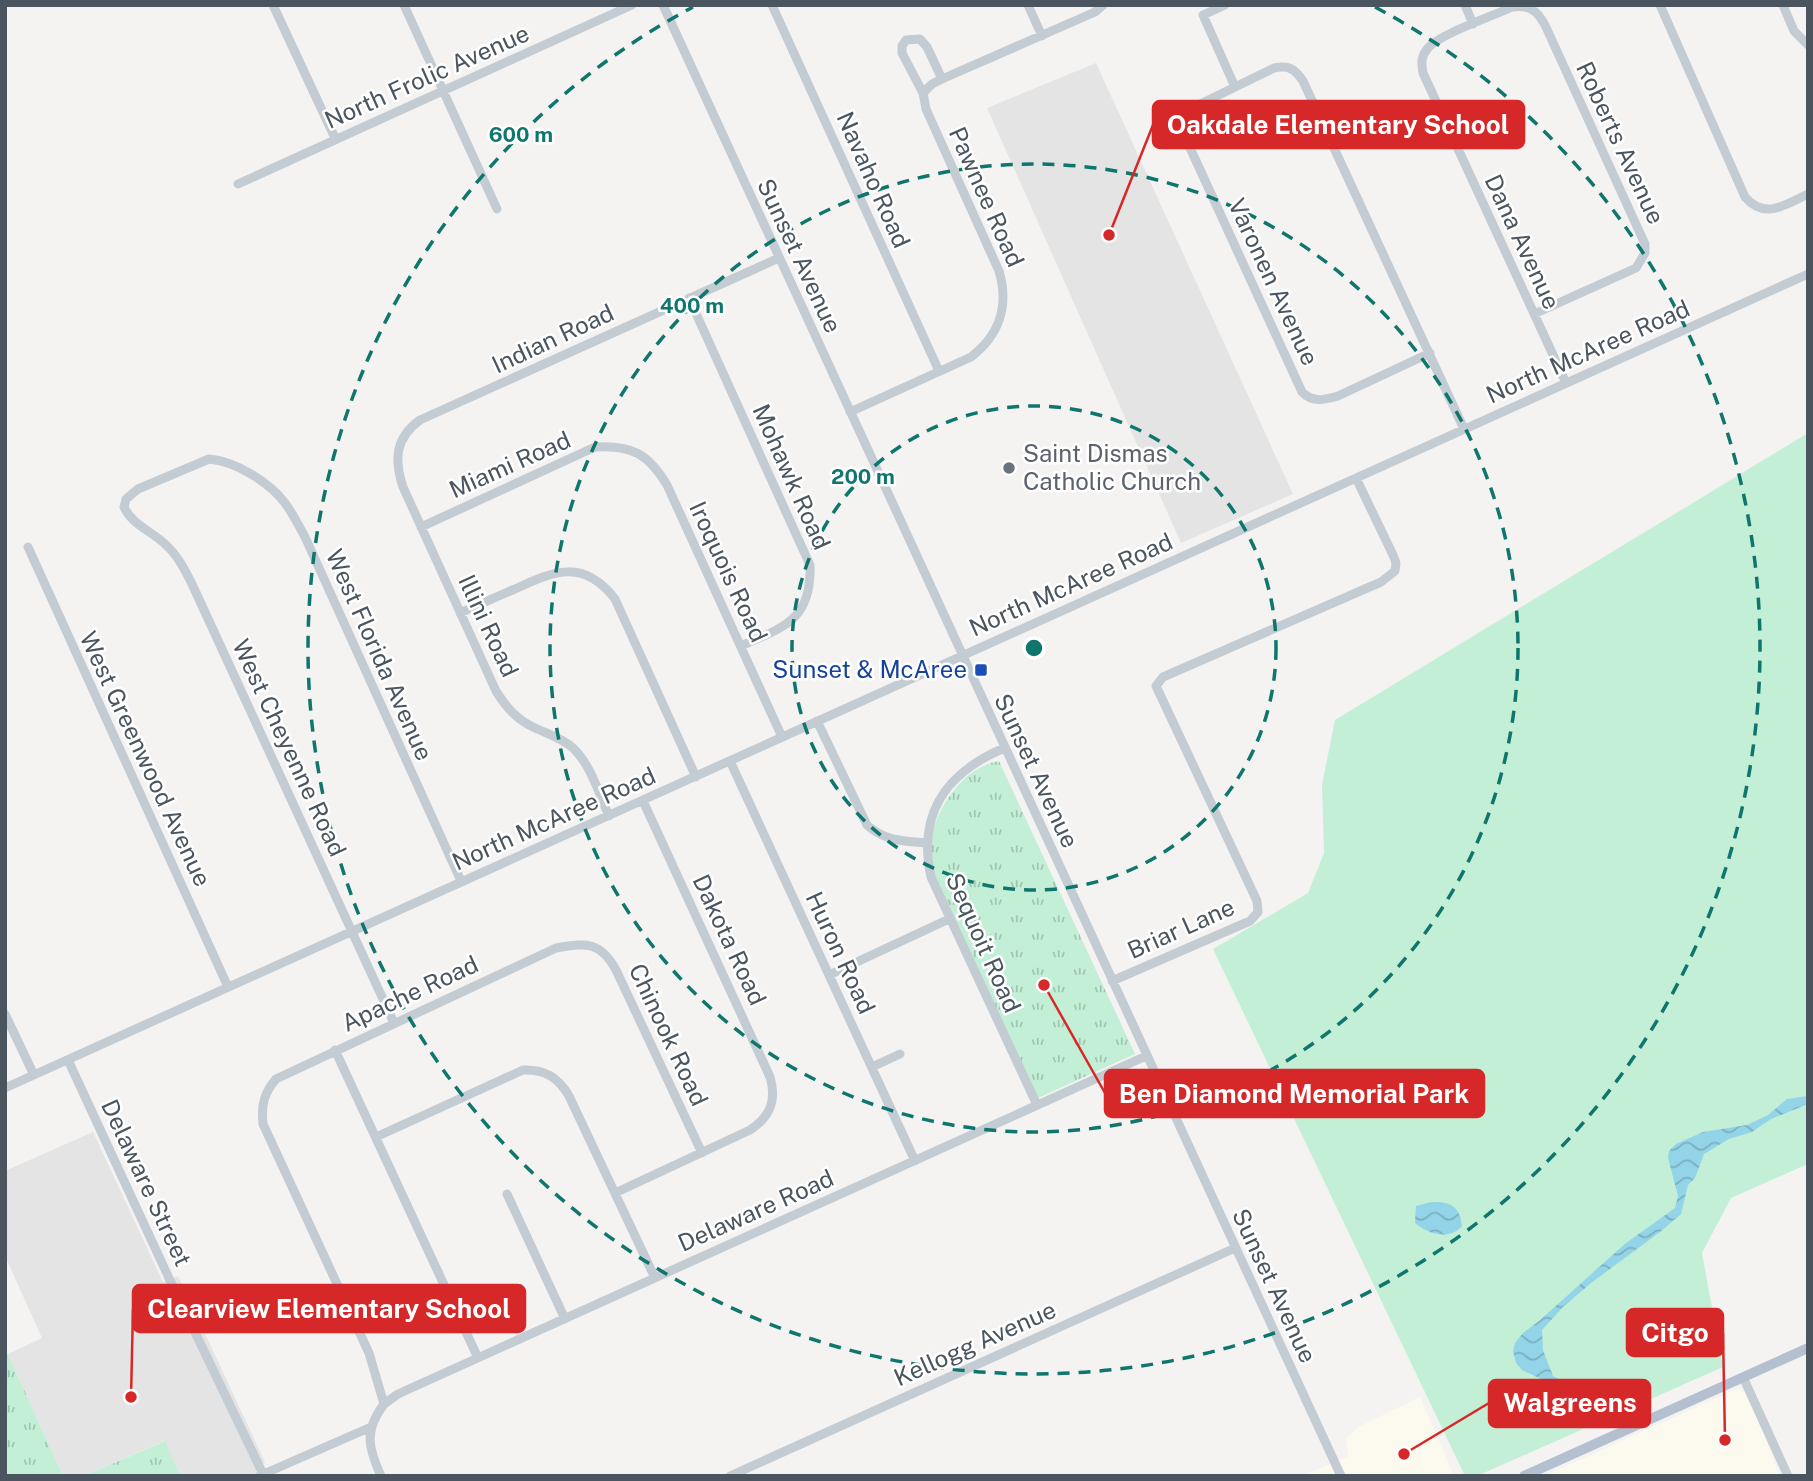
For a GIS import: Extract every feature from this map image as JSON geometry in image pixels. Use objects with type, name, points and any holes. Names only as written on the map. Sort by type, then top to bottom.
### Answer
[{"type":"main road","points":[[1524,1476],[1808,1348]]},
{"type":"street","points":[[274,5],[335,138]]},
{"type":"street","points":[[404,5],[497,209]]},
{"type":"street","name":"North Frolic Avenue","points":[[238,184],[632,5]]},
{"type":"street","name":"Sunset Avenue","points":[[663,5],[1340,1476]]},
{"type":"street","name":"Navaho Road","points":[[772,5],[939,371]]},
{"type":"street","points":[[1028,5],[1042,36]]},
{"type":"street","points":[[923,93],[942,79],[1042,36],[1094,12],[1103,5]]},
{"type":"street","points":[[1225,5],[1202,15],[1235,87]]},
{"type":"street","points":[[1465,5],[1473,24]]},
{"type":"street","points":[[1660,5],[1745,197],[1759,209],[1770,210],[1808,194]]},
{"type":"street","points":[[1783,5],[1794,31],[1808,45]]},
{"type":"street","name":"Roberts Avenue","points":[[1473,24],[1512,7],[1523,6],[1533,9],[1539,15],[1642,236],[1645,253],[1636,268],[1534,314]]},
{"type":"street","name":"Dana Avenue","points":[[1473,24],[1427,48],[1423,55],[1423,73],[1566,383]]},
{"type":"street","name":"Pawnee Road","points":[[939,371],[971,357],[984,347],[1001,318],[1004,288],[999,271],[926,109],[923,93],[902,53],[906,40],[920,39],[927,47],[942,79]]},
{"type":"street","name":"Varonen Avenue","points":[[1284,66],[1298,73],[1430,354],[1325,400],[1307,397],[1302,392],[1180,126],[1186,111],[1274,68],[1284,66]]},
{"type":"street","name":"Indian Road","points":[[421,421],[779,258]]},
{"type":"street","name":"North McAree Road","points":[[5,1088],[1808,274]]},
{"type":"street","name":"Mohawk Road","points":[[689,298],[810,565],[808,591],[797,615],[788,625],[741,646]]},
{"type":"street","points":[[1430,354],[1464,429]]},
{"type":"street","points":[[850,412],[939,371]]},
{"type":"street","name":"Illini Road","points":[[421,421],[405,435],[397,452],[396,462],[403,487],[460,613],[504,704],[517,718],[563,740],[575,750],[588,769],[609,816]]},
{"type":"street","name":"Iroquois Road","points":[[616,446],[629,448],[657,469],[782,737]]},
{"type":"street","name":"Miami Road","points":[[421,527],[595,447],[616,446]]},
{"type":"street","name":"West Cheyenne Road","points":[[235,466],[221,460],[198,462],[138,489],[126,499],[124,507],[128,516],[167,545],[192,583],[394,1023]]},
{"type":"street","name":"West Florida Avenue","points":[[235,466],[270,488],[284,502],[297,522],[461,881]]},
{"type":"street","name":"Briar Lane","points":[[1112,981],[1256,916],[1259,908],[1156,686],[1163,677],[1360,591],[1395,571],[1396,563],[1356,478]]},
{"type":"street","name":"West Greenwood Avenue","points":[[28,547],[228,987]]},
{"type":"street","points":[[460,613],[556,572],[574,571],[590,575],[604,585],[615,599],[695,776]]},
{"type":"street","points":[[817,721],[867,825],[876,834],[887,838],[927,842],[935,812],[952,779],[981,758],[1004,748]]},
{"type":"street","name":"Huron Road","points":[[730,761],[915,1161]]},
{"type":"street","name":"Dakota Road","points":[[643,801],[771,1077],[774,1097],[766,1117],[759,1125],[702,1153]]},
{"type":"street","name":"Sequoit Road","points":[[927,842],[931,877],[1037,1105]]},
{"type":"street","points":[[829,975],[949,919]]},
{"type":"street","name":"Apache Road","points":[[384,1404],[369,1353],[263,1124],[263,1101],[268,1089],[276,1079],[335,1050],[556,948],[587,944]]},
{"type":"street","name":"Chinook Road","points":[[587,944],[610,959],[702,1153]]},
{"type":"street","points":[[5,1014],[34,1075]]},
{"type":"street","points":[[335,1050],[478,1358]]},
{"type":"street","points":[[873,1067],[900,1054]]},
{"type":"street","name":"Delaware Road","points":[[384,1404],[398,1394],[1146,1056]]},
{"type":"street","name":"Delaware Street","points":[[68,1060],[261,1475]]},
{"type":"street","points":[[376,1137],[523,1070],[537,1069],[550,1075],[561,1083],[569,1096],[655,1278]]},
{"type":"street","points":[[615,1193],[702,1153]]},
{"type":"street","points":[[507,1194],[565,1319]]},
{"type":"street","name":"Kellogg Avenue","points":[[730,1476],[1235,1248]]},
{"type":"street","points":[[1743,1377],[1788,1476]]},
{"type":"street","points":[[382,1476],[369,1441],[371,1427],[384,1404]]},
{"type":"street","points":[[261,1475],[371,1427]]},
{"type":"shaded area","points":[[1096,63],[1293,494],[1181,543],[987,108]]},
{"type":"shaded area","points":[[93,1132],[163,1282],[178,1276],[265,1462],[252,1476],[180,1476],[164,1441],[84,1476],[63,1476],[8,1354],[42,1338],[5,1256],[5,1171]]},
{"type":"shaded area","points":[[1739,1388],[1748,1395],[1780,1476],[1544,1476]]},
{"type":"shaded area","points":[[1420,1397],[1454,1476],[1301,1476],[1348,1457],[1346,1438],[1358,1427]]},
{"type":"green space","points":[[1808,433],[1808,1164],[1731,1198],[1702,1253],[1723,1367],[1477,1476],[1465,1476],[1213,949],[1308,893],[1324,853],[1322,785],[1335,720]]},
{"type":"green space","points":[[999,761],[1135,1054],[1038,1098],[934,875],[932,859],[933,830],[949,796],[976,770]]},
{"type":"green space","points":[[8,1354],[63,1476],[5,1476],[5,1355]]},
{"type":"green space","points":[[165,1441],[180,1476],[84,1476]]},
{"type":"water","points":[[1808,1096],[1808,1104],[1771,1119],[1752,1132],[1729,1139],[1704,1154],[1695,1178],[1688,1185],[1681,1214],[1591,1283],[1542,1330],[1543,1350],[1553,1376],[1592,1396],[1610,1409],[1604,1414],[1580,1397],[1522,1370],[1516,1363],[1513,1351],[1515,1343],[1523,1333],[1626,1243],[1675,1208],[1678,1196],[1668,1158],[1669,1151],[1676,1144],[1703,1132],[1747,1125],[1768,1115],[1787,1099]]},
{"type":"water","points":[[1431,1202],[1453,1206],[1459,1214],[1462,1226],[1445,1235],[1426,1230],[1415,1223],[1416,1206]]},
{"type":"place","name":"Oakdale Elementary School","points":[[1109,235]]},
{"type":"place","name":"Saint Dismas Catholic Church","points":[[1009,468]]},
{"type":"place","name":"Sunset & McAree","points":[[981,670]]},
{"type":"place","name":"Ben Diamond Memorial Park","points":[[1044,985]]},
{"type":"place","name":"Clearview Elementary School","points":[[131,1397]]},
{"type":"place","name":"Citgo","points":[[1725,1440]]},
{"type":"place","name":"Walgreens","points":[[1404,1454]]}]
